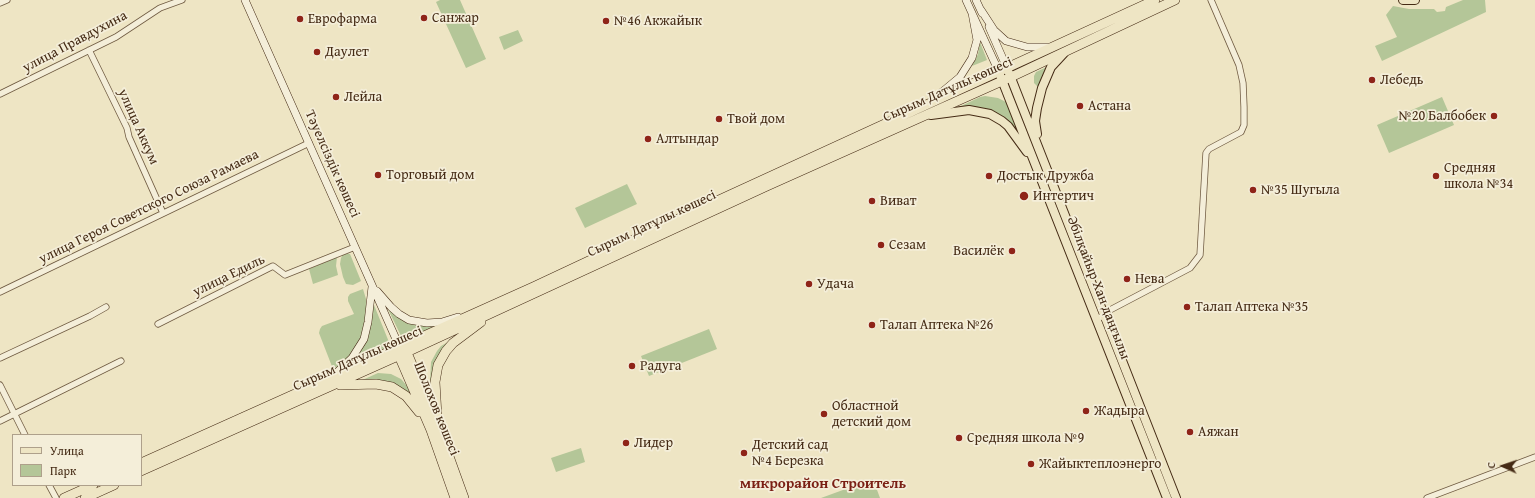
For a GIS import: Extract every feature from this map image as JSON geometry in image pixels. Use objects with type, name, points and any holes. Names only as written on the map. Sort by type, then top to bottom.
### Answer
[{"type":"highway","name":"Сырым Датұлы көшесі","points":[[1005,74],[1054,47],[1155,0]]},
{"type":"highway","name":"Сырым Датұлы көшесі","points":[[142,463],[402,351],[569,274],[767,186],[1005,74],[1067,50],[1175,0]]},
{"type":"highway","points":[[434,428],[435,388],[438,365],[453,343],[496,308]]},
{"type":"highway","name":"Шолохов көшесі","points":[[402,351],[459,483],[464,498]]},
{"type":"highway","name":"Сырым Датұлы көшесі","points":[[142,471],[333,381]]},
{"type":"highway","points":[[333,381],[376,384],[400,391],[409,399],[434,428]]},
{"type":"highway","name":"Шолохов көшесі","points":[[434,428],[446,473],[455,498]]},
{"type":"highway","points":[[64,498],[91,486]]},
{"type":"highway","points":[[85,498],[112,486]]},
{"type":"main road","name":"Тәуелсіздік көшесі","points":[[245,0],[402,351]]},
{"type":"main road","name":"Әбілқайыр Хан даңғылы","points":[[966,0],[1005,74],[1038,146],[1176,498]]},
{"type":"main road","name":"Әбілқайыр Хан даңғылы","points":[[976,0],[1005,74],[1039,174],[1167,498]]},
{"type":"main road","points":[[1403,0],[1415,0]]},
{"type":"main road","points":[[981,10],[994,30],[1006,41],[1027,47],[1054,47]]},
{"type":"main road","points":[[921,113],[960,77],[968,67],[976,49],[977,40],[972,13]]},
{"type":"main road","points":[[1038,146],[1035,121],[1036,108],[1042,88],[1051,67],[1067,50]]},
{"type":"main road","points":[[921,113],[976,110],[990,114],[1008,126],[1024,148],[1039,174]]},
{"type":"main road","points":[[372,285],[399,314],[409,320],[418,322],[442,322],[496,308]]},
{"type":"main road","points":[[333,381],[352,358],[364,339],[368,322],[372,285]]},
{"type":"street","points":[[0,3],[7,0]]},
{"type":"street","name":"улица Правдухина","points":[[0,94],[116,37],[160,8],[182,0]]},
{"type":"street","points":[[1097,321],[1110,310],[1190,268],[1200,255],[1206,153],[1209,149],[1241,132],[1244,125],[1243,83],[1239,65],[1211,0]]},
{"type":"street","name":"улица Аккум","points":[[89,50],[127,128],[129,137],[163,214]]},
{"type":"street","name":"улица Героя Советского Союза Рамаева","points":[[0,292],[309,143]]},
{"type":"street","name":"улица Едиль","points":[[158,324],[273,266],[285,275],[355,247]]},
{"type":"street","points":[[0,358],[106,307]]},
{"type":"street","points":[[0,421],[121,361]]},
{"type":"street","points":[[0,385],[25,434]]},
{"type":"street","points":[[1428,498],[1535,457]]},
{"type":"street","points":[[50,486],[56,498]]},
{"type":"green space","points":[[440,0],[460,0],[486,59],[466,68],[436,2]]},
{"type":"green space","points":[[1463,0],[1485,0],[1486,12],[1382,61],[1375,46],[1397,37],[1386,15],[1393,6],[1409,9],[1434,9],[1437,12],[1445,11],[1446,7]]},
{"type":"green space","points":[[518,30],[523,41],[504,50],[499,37]]},
{"type":"green space","points":[[980,42],[987,60],[972,66],[978,54]]},
{"type":"green space","points":[[1049,66],[1040,87],[1038,87],[1034,83],[1034,76],[1036,72]]},
{"type":"green space","points":[[985,96],[998,98],[1006,102],[1023,141],[1010,125],[957,108]]},
{"type":"green space","points":[[1442,97],[1454,125],[1389,153],[1377,125]]},
{"type":"green space","points":[[627,184],[637,204],[585,228],[575,208]]},
{"type":"green space","points":[[343,254],[350,254],[361,281],[353,285],[346,284],[340,264]]},
{"type":"green space","points":[[337,257],[336,266],[338,275],[313,284],[309,269]]},
{"type":"green space","points":[[363,289],[367,311],[362,338],[350,356],[333,369],[319,333],[320,329],[322,326],[354,314],[348,301],[348,297],[350,294]]},
{"type":"green space","points":[[372,300],[391,347],[342,369],[354,359]]},
{"type":"green space","points":[[385,303],[398,316],[440,325],[404,342]]},
{"type":"green space","points":[[709,329],[717,349],[649,376],[641,356]]},
{"type":"green space","points":[[453,339],[447,346],[432,399],[430,383],[431,362],[441,346]]},
{"type":"green space","points":[[378,373],[391,374],[401,379],[408,387],[417,406],[408,394],[358,382]]},
{"type":"green space","points":[[581,448],[585,462],[556,472],[551,458]]},
{"type":"green space","points":[[873,479],[880,498],[821,498]]},
{"type":"place","name":"Санжар","points":[[424,18]]},
{"type":"place","name":"Еврофарма","points":[[300,19]]},
{"type":"place","name":"№46 Акжайык","points":[[606,21]]},
{"type":"place","name":"Даулет","points":[[317,52]]},
{"type":"place","name":"Лебедь","points":[[1372,80]]},
{"type":"place","name":"Лейла","points":[[336,97]]},
{"type":"place","name":"Астана","points":[[1080,106]]},
{"type":"place","name":"№20 Балбобек","points":[[1494,116]]},
{"type":"place","name":"Твой дом","points":[[719,119]]},
{"type":"place","name":"Алтындар","points":[[648,139]]},
{"type":"place","name":"Торговый дом","points":[[378,175]]},
{"type":"place","name":"Достык Дружба","points":[[989,176]]},
{"type":"place","name":"Средняя школа №34","points":[[1436,176]]},
{"type":"place","name":"№35 Шугыла","points":[[1253,190]]},
{"type":"place","name":"Интертич","points":[[1024,196]]},
{"type":"place","name":"Виват","points":[[872,201]]},
{"type":"place","name":"Сезам","points":[[881,245]]},
{"type":"place","name":"Василёк","points":[[1012,251]]},
{"type":"place","name":"Нева","points":[[1127,279]]},
{"type":"place","name":"Удача","points":[[809,284]]},
{"type":"place","name":"Талап Аптека №35","points":[[1187,307]]},
{"type":"place","name":"Талап Аптека №26","points":[[872,325]]},
{"type":"place","name":"Радуга","points":[[632,366]]},
{"type":"place","name":"Жадыра","points":[[1086,411]]},
{"type":"place","name":"Областной детский дом","points":[[824,414]]},
{"type":"place","name":"Аяжан","points":[[1190,432]]},
{"type":"place","name":"Средняя школа №9","points":[[959,438]]},
{"type":"place","name":"Лидер","points":[[626,443]]},
{"type":"place","name":"Детский сад №4 Березка","points":[[744,453]]},
{"type":"place","name":"Жайыктеплоэнерго","points":[[1031,464]]},
{"type":"district","name":"микрорайон Строитель","points":[[823,484]]}]
